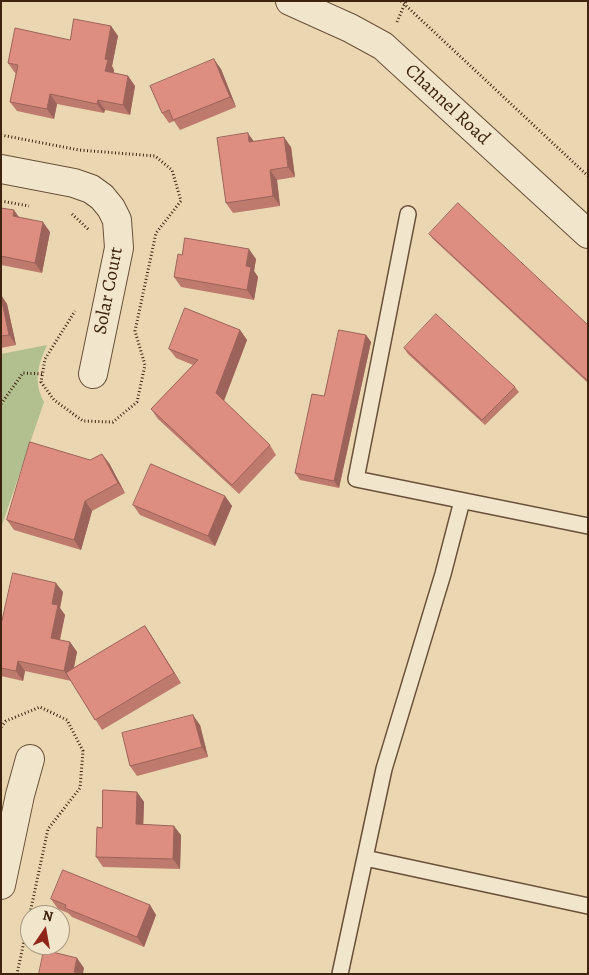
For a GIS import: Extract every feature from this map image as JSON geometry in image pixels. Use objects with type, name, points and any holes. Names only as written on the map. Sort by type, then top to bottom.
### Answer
[{"type":"street","name":"Channel Road","points":[[290,1],[350,28],[383,46],[588,234]]},
{"type":"street","name":"Solar Court","points":[[1,169],[74,183],[91,189],[102,196],[117,220],[119,248],[92,374]]},
{"type":"street","points":[[1,885],[20,795],[30,759]]},
{"type":"lane","points":[[408,214],[356,478],[588,526]]},
{"type":"lane","points":[[340,974],[384,769],[443,574],[462,501]]},
{"type":"lane","points":[[365,858],[588,906]]},
{"type":"path","points":[[401,1],[588,176]]},
{"type":"path","points":[[1,404],[23,373],[43,374]]},
{"type":"green space","points":[[47,345],[38,373],[39,387],[44,402],[1,528],[1,354]]},
{"type":"building","points":[[74,19],[111,26],[105,59],[108,60],[105,71],[128,76],[123,105],[98,100],[97,104],[50,94],[47,109],[10,102],[18,65],[8,63],[15,28],[70,40]]},
{"type":"building","points":[[214,59],[230,97],[173,120],[169,110],[162,113],[150,86]]},
{"type":"building","points":[[248,133],[249,142],[284,137],[288,167],[270,170],[273,196],[226,203],[217,138]]},
{"type":"building","points":[[458,203],[588,325],[588,381],[429,234]]},
{"type":"building","points":[[1,208],[14,210],[13,216],[43,222],[35,263],[1,256]]},
{"type":"building","points":[[185,238],[249,249],[246,266],[251,267],[247,290],[174,277],[178,254],[182,255]]},
{"type":"building","points":[[1,297],[9,335],[1,336]]},
{"type":"building","points":[[185,308],[240,330],[216,393],[270,445],[232,485],[151,409],[198,360],[169,349]]},
{"type":"building","points":[[436,314],[515,387],[482,420],[404,348]]},
{"type":"building","points":[[339,330],[366,335],[334,481],[295,473],[312,394],[324,396]]},
{"type":"building","points":[[30,442],[90,460],[102,454],[118,483],[85,501],[74,540],[7,520]]},
{"type":"building","points":[[151,464],[225,496],[208,536],[133,505]]},
{"type":"building","points":[[13,573],[56,583],[52,604],[58,605],[51,638],[70,642],[64,671],[18,661],[16,671],[1,668],[1,625]]},
{"type":"building","points":[[145,626],[174,673],[95,720],[66,673]]},
{"type":"building","points":[[193,715],[202,747],[130,766],[122,733]]},
{"type":"building","points":[[103,790],[137,792],[136,824],[174,826],[173,859],[96,857],[97,827],[102,828]]},
{"type":"building","points":[[63,870],[150,905],[137,937],[70,910],[70,905],[51,899]]},
{"type":"building","points":[[43,955],[65,955],[77,958],[74,972],[82,974],[39,974]]}]
